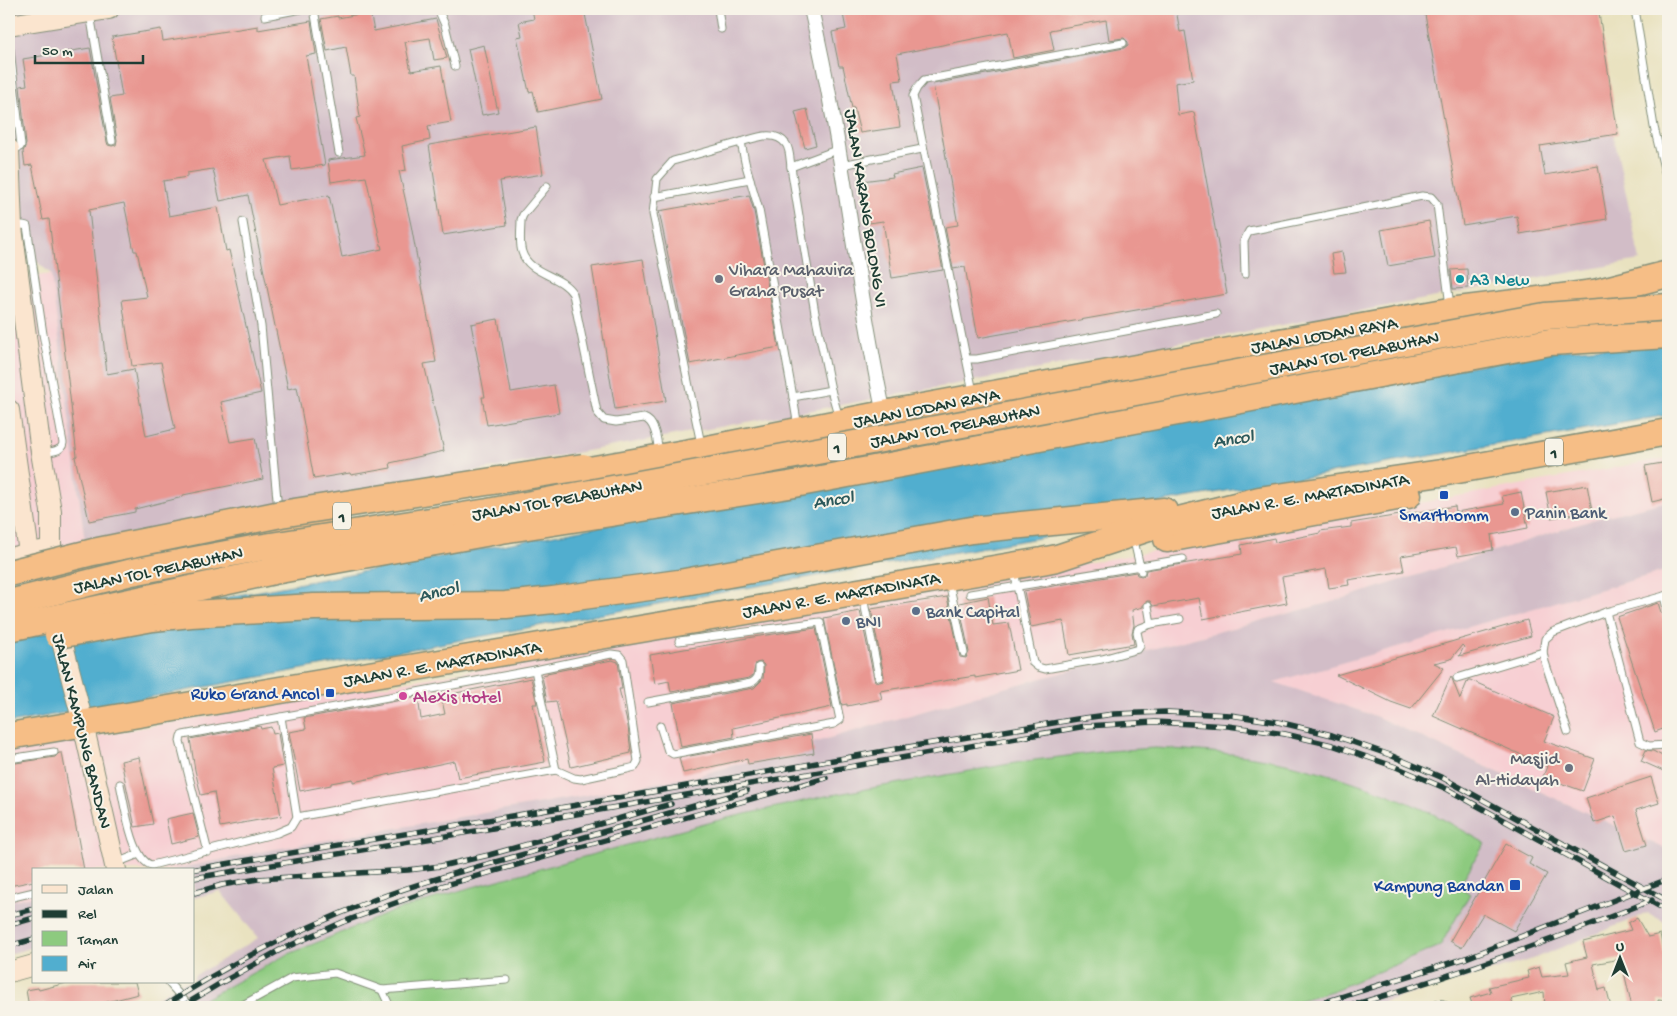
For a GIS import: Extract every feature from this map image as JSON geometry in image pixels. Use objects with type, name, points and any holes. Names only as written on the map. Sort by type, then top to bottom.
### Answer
[{"type":"highway","name":"JALAN LODAN RAYA","points":[[9,585],[46,581],[264,530],[633,461],[702,450],[974,397],[1450,311],[1594,293],[1668,274]]},
{"type":"highway","points":[[1594,293],[1668,290]]},
{"type":"highway","name":"JALAN TOL PELABUHAN","points":[[9,603],[132,572],[258,548],[488,512],[1545,316],[1668,307]]},
{"type":"highway","name":"JALAN TOL PELABUHAN","points":[[9,628],[274,571],[502,530],[788,485],[1550,342],[1668,335]]},
{"type":"highway","name":"JALAN R. E. MARTADINATA","points":[[9,736],[82,719],[429,677],[717,626],[862,591],[948,576],[1015,576],[1057,558],[1158,524],[1259,500],[1441,472],[1668,432]]},
{"type":"highway","points":[[1057,558],[1138,561],[1668,447]]},
{"type":"highway","points":[[9,573],[93,552],[281,514],[583,467],[633,461]]},
{"type":"highway","points":[[9,646],[88,629],[191,614],[314,607],[506,604],[553,600],[679,583],[971,530],[1144,514],[1259,500]]},
{"type":"street","name":"JALAN KARANG BOLONG VI","points":[[811,9],[839,149],[874,372],[884,414]]},
{"type":"street","points":[[9,25],[99,10]]},
{"type":"street","points":[[9,149],[12,227],[34,335],[42,452],[51,511],[52,548],[46,581]]},
{"type":"street","points":[[9,410],[12,459],[29,553],[46,581]]},
{"type":"street","points":[[9,558],[52,548]]},
{"type":"street","name":"JALAN KAMPUNG BANDAN","points":[[46,581],[82,719],[115,866]]},
{"type":"street","points":[[9,972],[32,966]]},
{"type":"lane","points":[[265,16],[301,9]]},
{"type":"lane","points":[[314,9],[339,153]]},
{"type":"lane","points":[[438,9],[445,25],[455,66]]},
{"type":"lane","points":[[718,9],[721,28]]},
{"type":"lane","points":[[1635,9],[1654,127],[1668,185]]},
{"type":"lane","points":[[99,10],[112,140]]},
{"type":"lane","points":[[974,397],[922,149],[913,96],[916,88],[924,80],[1124,42]]},
{"type":"lane","points":[[9,149],[15,150],[21,146],[10,50]]},
{"type":"lane","points":[[702,450],[653,214],[657,179],[673,161],[770,135],[780,138],[787,145],[815,313],[840,423]]},
{"type":"lane","points":[[741,142],[759,210],[799,430]]},
{"type":"lane","points":[[791,167],[839,149]]},
{"type":"lane","points":[[842,166],[922,149]]},
{"type":"lane","points":[[654,197],[750,179]]},
{"type":"lane","points":[[547,186],[521,220],[522,251],[528,264],[562,282],[573,294],[597,412],[604,420],[616,422],[644,418],[651,422],[656,437],[659,458]]},
{"type":"lane","points":[[1245,274],[1244,241],[1249,231],[1422,196],[1431,197],[1437,204],[1450,311]]},
{"type":"lane","points":[[243,222],[261,326],[279,528]]},
{"type":"lane","points":[[967,359],[977,359],[1216,314]]},
{"type":"lane","points":[[793,397],[831,390]]},
{"type":"lane","points":[[970,594],[1015,576],[1138,561],[1183,559]]},
{"type":"lane","points":[[948,576],[964,653]]},
{"type":"lane","points":[[1015,576],[1033,663],[1045,669],[1102,659],[1138,649],[1140,646],[1138,629],[1151,624],[1180,618]]},
{"type":"lane","points":[[862,591],[879,677]]},
{"type":"lane","points":[[1568,732],[1543,652],[1545,639],[1553,632],[1606,612],[1666,596],[1668,613]]},
{"type":"lane","points":[[1148,606],[1151,624]]},
{"type":"lane","points":[[1606,612],[1640,742],[1649,746],[1668,745]]},
{"type":"lane","points":[[660,726],[668,751],[673,754],[834,724],[840,720],[820,622],[752,634],[717,626],[679,641]]},
{"type":"lane","points":[[1457,678],[1543,652]]},
{"type":"lane","points":[[208,852],[180,741],[181,736],[281,718],[429,677],[535,670],[611,654],[619,655],[623,660],[638,761],[635,767],[581,779],[556,770],[297,817]]},
{"type":"lane","points":[[648,702],[750,683],[757,679],[759,667]]},
{"type":"lane","points":[[535,670],[556,770]]},
{"type":"lane","points":[[120,784],[133,840],[139,854],[146,863],[152,865],[277,833],[291,827],[297,817],[281,718]]},
{"type":"lane","points":[[9,759],[54,752]]},
{"type":"lane","points":[[115,866],[139,854]]},
{"type":"lane","points":[[9,898],[32,892]]},
{"type":"lane","points":[[240,1007],[292,978],[335,973],[382,990],[507,980]]},
{"type":"lane","points":[[170,984],[190,1007]]},
{"type":"lane","points":[[382,990],[390,1007]]},
{"type":"shaded area","points":[[9,9],[1587,9],[1640,260],[85,542],[51,274],[9,238]]},
{"type":"shaded area","points":[[51,274],[85,542],[9,563],[9,280]]},
{"type":"shaded area","points":[[1668,458],[1668,501],[1599,518],[1332,602],[1008,687],[697,776],[270,850],[180,868],[32,868],[32,896],[9,901],[9,751],[1060,568]]},
{"type":"shaded area","points":[[1668,501],[1668,570],[1274,682],[1375,716],[1668,850],[1668,924],[1648,913],[1530,960],[1365,1007],[141,1007],[180,984],[195,984],[195,975],[258,938],[220,891],[195,898],[195,868],[180,868],[270,850],[697,776],[1008,687],[1332,602],[1599,518]]},
{"type":"shaded area","points":[[1668,570],[1668,850],[1375,716],[1273,682]]},
{"type":"shaded area","points":[[32,896],[32,948],[9,954],[9,901]]},
{"type":"green space","points":[[1155,748],[1192,750],[1266,759],[1319,771],[1400,799],[1431,813],[1485,843],[1459,886],[1470,894],[1440,946],[1332,991],[1276,1007],[190,1007],[284,956],[394,911],[462,890],[723,819],[826,796],[1027,761],[1108,751]]},
{"type":"water","name":"Ancol","points":[[1668,342],[1668,415],[1162,502],[1056,535],[734,590],[9,723],[9,641],[71,627],[728,502],[1554,351]]},
{"type":"building","points":[[532,9],[584,9],[602,99],[538,112],[533,91],[529,92],[517,37],[522,36],[519,22],[534,19]]},
{"type":"building","points":[[842,9],[1176,9],[1180,32],[1185,31],[1193,80],[1175,83],[1178,115],[1194,112],[1227,294],[978,338],[965,267],[953,269],[945,227],[958,225],[933,84],[1124,48],[1128,45],[1128,42],[1124,38],[1109,40],[1106,20],[1050,30],[1054,50],[1013,58],[1008,32],[897,54],[902,80],[893,81],[900,127],[860,133],[854,108],[852,108],[843,66],[839,66],[832,32],[846,29]]},
{"type":"building","points":[[1424,9],[1595,9],[1596,14],[1599,13],[1618,134],[1540,146],[1545,175],[1598,166],[1607,219],[1520,234],[1517,216],[1463,225]]},
{"type":"building","points":[[370,12],[374,31],[436,19],[447,58],[434,60],[430,38],[405,42],[411,71],[441,66],[451,122],[428,126],[430,140],[402,146],[406,170],[399,171],[411,225],[436,362],[424,364],[444,451],[390,463],[391,468],[314,479],[297,387],[288,389],[248,195],[220,201],[213,169],[187,173],[187,177],[163,181],[169,216],[218,207],[226,251],[229,250],[261,393],[221,402],[230,442],[255,438],[263,479],[183,495],[183,497],[135,509],[135,512],[89,521],[75,457],[77,456],[49,219],[43,220],[32,165],[25,166],[23,152],[26,144],[20,86],[27,85],[23,59],[90,48],[107,142],[108,145],[112,146],[116,145],[117,140],[110,98],[122,96],[112,37],[161,29],[163,41],[258,26],[258,30],[311,21],[316,54],[306,56],[325,165],[292,170],[290,156],[266,160],[277,205],[329,195],[342,257],[382,249],[366,177],[331,182],[328,160],[365,155],[356,118],[360,117],[354,76],[351,76],[346,47],[327,51],[321,19],[338,16],[338,18]],"holes":[[[124,203],[134,251],[137,251],[147,297],[122,300],[132,366],[161,362],[175,429],[146,436],[134,369],[107,374],[89,210]]]},
{"type":"building","points":[[484,45],[498,112],[482,115],[468,49]]},
{"type":"building","points":[[807,109],[816,145],[805,148],[795,112]]},
{"type":"building","points":[[536,127],[543,174],[500,181],[507,225],[443,235],[429,145]]},
{"type":"building","points":[[922,168],[943,270],[892,278],[883,221],[869,223],[862,181],[893,177],[892,174]]},
{"type":"building","name":"Vihara Mahavira Graha Pusat","points":[[749,195],[754,211],[779,347],[690,364],[659,211]]},
{"type":"building","points":[[1429,221],[1435,258],[1388,266],[1381,230]]},
{"type":"building","points":[[1342,252],[1346,272],[1334,273],[1331,254]]},
{"type":"building","points":[[643,259],[666,401],[615,409],[592,267]]},
{"type":"building","name":"A3 New","points":[[1467,269],[1468,288],[1453,289],[1451,270]]},
{"type":"building","points":[[498,319],[511,392],[554,385],[559,413],[487,425],[482,397],[485,397],[471,324]]},
{"type":"building","points":[[1668,462],[1668,498],[1652,502],[1645,466]]},
{"type":"building","points":[[1587,485],[1592,511],[1551,518],[1546,492]]},
{"type":"building","points":[[1521,492],[1528,528],[1491,535],[1493,550],[1458,556],[1456,547],[1401,556],[1404,571],[1348,580],[1349,585],[1329,588],[1326,569],[1282,577],[1287,603],[1203,619],[1199,598],[1153,606],[1150,601],[1147,601],[1143,604],[1143,607],[1132,610],[1134,644],[1069,655],[1063,621],[1031,627],[1024,591],[1136,572],[1137,575],[1142,576],[1145,575],[1146,570],[1242,554],[1241,545],[1274,538],[1275,542],[1320,533],[1320,531],[1351,527],[1351,523],[1455,506],[1456,512],[1504,504],[1502,496]]},
{"type":"building","points":[[947,597],[960,657],[966,658],[969,652],[959,603],[988,597],[993,625],[1009,623],[1018,670],[880,691],[882,699],[847,706],[847,704],[842,705],[824,618],[860,611],[874,678],[875,681],[880,682],[883,681],[884,676],[871,609]]},
{"type":"building","points":[[1658,603],[1668,633],[1668,727],[1655,732],[1617,617]]},
{"type":"building","points":[[1527,620],[1531,636],[1459,656],[1464,647],[1462,645],[1451,659],[1434,663],[1444,668],[1411,709],[1391,702],[1336,675]]},
{"type":"building","points":[[816,628],[832,707],[733,728],[734,737],[681,747],[673,703],[754,688],[763,679],[764,665],[761,662],[756,663],[753,675],[749,678],[671,692],[669,681],[655,684],[650,655]]},
{"type":"building","points":[[612,660],[618,662],[622,689],[619,689],[628,726],[631,753],[571,767],[556,701],[547,702],[542,676],[547,675],[547,673]]},
{"type":"building","points":[[1451,676],[1460,699],[1468,680],[1470,680],[1554,717],[1544,741],[1595,759],[1583,791],[1543,777],[1547,766],[1433,716]]},
{"type":"building","points":[[531,678],[537,704],[533,704],[545,762],[458,778],[454,761],[353,782],[353,779],[331,783],[331,785],[300,791],[289,732],[306,729],[304,718],[418,697],[421,719],[445,714],[441,696]]},
{"type":"building","points":[[260,726],[261,729],[271,727],[273,734],[278,733],[283,766],[272,768],[281,816],[220,827],[214,792],[201,795],[190,739]]},
{"type":"building","points":[[811,734],[814,753],[748,764],[747,759],[683,773],[679,758]]},
{"type":"building","points":[[1646,750],[1653,751],[1668,759],[1668,773],[1641,761]]},
{"type":"building","points":[[62,753],[84,868],[32,868],[32,881],[9,886],[9,764],[55,757]]},
{"type":"building","points":[[139,757],[153,824],[135,827],[121,761]]},
{"type":"building","points":[[1651,777],[1659,803],[1636,810],[1647,845],[1626,851],[1615,816],[1594,823],[1586,798]]},
{"type":"building","points":[[193,813],[199,837],[171,844],[166,819]]},
{"type":"building","points":[[1506,844],[1532,858],[1529,864],[1547,874],[1514,931],[1483,914],[1462,948],[1450,941]]},
{"type":"building","points":[[1637,918],[1648,937],[1660,934],[1668,969],[1667,1001],[1658,1000],[1659,1007],[1632,1007],[1621,959],[1593,964],[1599,990],[1606,988],[1611,1007],[1545,1007],[1544,992],[1511,999],[1514,1007],[1473,1007],[1470,998],[1491,992],[1489,987],[1529,978],[1527,971],[1539,967],[1542,977],[1569,974],[1566,962],[1587,957],[1583,942],[1631,930],[1628,923]]},
{"type":"building","points":[[62,984],[136,984],[138,994],[88,1007],[46,1007],[44,1003],[29,1007],[26,990],[38,988],[39,990]]},
{"type":"railway","points":[[195,869],[1077,719],[1114,714],[1167,712],[1230,715],[1278,722],[1332,735],[1390,755],[1443,778],[1668,901]]},
{"type":"railway","points":[[195,878],[1086,726],[1155,722],[1228,726],[1285,734],[1332,745],[1396,767],[1447,789],[1668,911]]},
{"type":"railway","points":[[181,1007],[280,950],[343,922],[442,886],[826,778]]},
{"type":"railway","points":[[163,1007],[214,975],[266,947],[376,899],[457,873],[747,791]]},
{"type":"railway","points":[[195,893],[222,885],[258,879],[408,870],[441,866],[489,855],[671,804]]},
{"type":"railway","points":[[1309,1007],[1466,958],[1668,879]]},
{"type":"railway","points":[[1346,1007],[1500,958],[1652,900]]},
{"type":"railway","points":[[9,915],[32,909]]},
{"type":"railway","points":[[9,925],[32,919]]},
{"type":"railway","points":[[9,946],[32,940]]},
{"type":"place","name":"Vihara Mahavira Graha Pusat","points":[[719,279]]},
{"type":"place","name":"A3 New","points":[[1460,279]]},
{"type":"place","name":"Smarthomm","points":[[1444,495]]},
{"type":"place","name":"Panin Bank","points":[[1515,512]]},
{"type":"place","name":"Bank Capital","points":[[916,611]]},
{"type":"place","name":"BNI","points":[[846,621]]},
{"type":"place","name":"Ruko Grand Ancol","points":[[330,693]]},
{"type":"place","name":"Alexis Hotel","points":[[403,696]]},
{"type":"place","name":"Masjid Al-Hidayah","points":[[1569,768]]},
{"type":"place","name":"Kampung Bandan","points":[[1515,885]]}]
